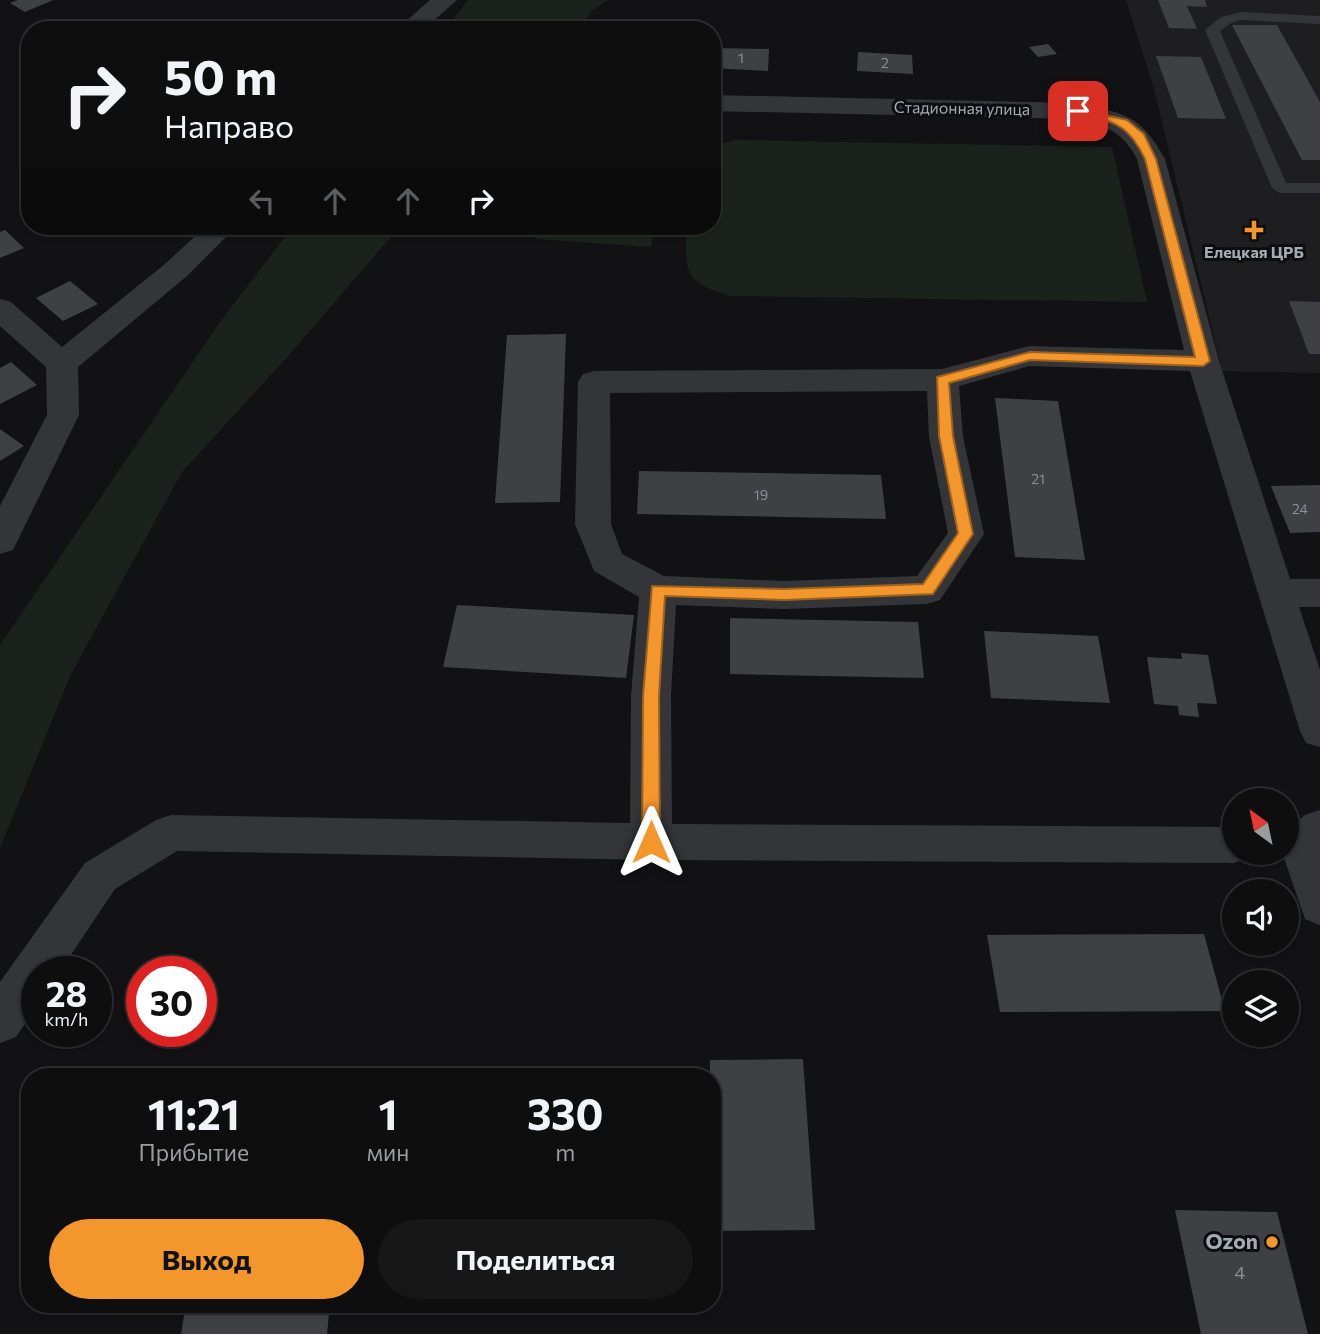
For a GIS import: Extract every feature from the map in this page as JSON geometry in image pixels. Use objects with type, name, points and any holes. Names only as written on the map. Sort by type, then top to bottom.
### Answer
[{"type":"street","points":[[419,21],[445,0]]},
{"type":"street","name":"Стадионная улица","points":[[721,103],[1078,111],[1123,122],[1140,137],[1151,159],[1203,361],[1320,731]]},
{"type":"street","points":[[62,364],[176,270],[213,235]]},
{"type":"street","points":[[0,309],[62,364],[63,415],[0,541]]},
{"type":"street","points":[[942,380],[946,436],[966,534],[928,590],[784,595],[658,590],[607,562],[593,524],[594,382],[942,380],[1030,356],[1203,361]]},
{"type":"street","points":[[651,842],[651,696],[658,590]]},
{"type":"street","points":[[1276,593],[1320,593]]},
{"type":"street","points":[[0,1021],[100,876],[171,833],[651,842],[1222,845]]},
{"type":"street","points":[[1307,841],[1320,905]]},
{"type":"lane","points":[[1320,20],[1241,16],[1226,20],[1212,30],[1280,188],[1320,188]]},
{"type":"shaded area","points":[[468,0],[608,0],[594,9],[584,21],[452,21]]},
{"type":"shaded area","name":"Елецкая ЦРБ","points":[[1126,0],[1320,0],[1320,373],[1222,371],[1154,89]]},
{"type":"shaded area","points":[[736,140],[1112,147],[1147,302],[731,296],[715,291],[703,286],[690,273],[687,265],[686,235],[721,235],[721,144]]},
{"type":"shaded area","points":[[286,235],[392,235],[290,354],[182,472],[71,674],[0,848],[0,645],[220,322]]},
{"type":"shaded area","points":[[536,235],[653,235],[651,247],[535,239]]},
{"type":"building","points":[[18,0],[53,0],[25,12],[10,3]]},
{"type":"building","points":[[1158,0],[1205,0],[1207,7],[1187,6],[1197,29],[1169,28]]},
{"type":"building","points":[[1232,25],[1277,25],[1320,102],[1320,160],[1302,160]]},
{"type":"building","points":[[1048,44],[1057,54],[1038,57],[1029,47]]},
{"type":"building","points":[[721,48],[769,49],[768,71],[721,68]]},
{"type":"building","points":[[858,52],[912,55],[913,74],[857,71]]},
{"type":"building","points":[[1156,56],[1201,57],[1226,119],[1178,118]]},
{"type":"building","points":[[5,230],[24,248],[0,258],[0,232]]},
{"type":"building","points":[[70,281],[98,304],[63,321],[36,298]]},
{"type":"building","points":[[1289,301],[1320,302],[1320,354],[1309,354]]},
{"type":"building","points":[[566,334],[560,502],[495,503],[507,335]]},
{"type":"building","points":[[11,362],[37,385],[0,404],[0,368]]},
{"type":"building","points":[[995,398],[1058,401],[1085,560],[1015,557]]},
{"type":"building","points":[[0,429],[24,446],[0,461]]},
{"type":"building","points":[[639,471],[881,475],[886,519],[637,514]]},
{"type":"building","points":[[1320,485],[1320,532],[1290,533],[1271,486]]},
{"type":"building","points":[[457,605],[634,615],[626,678],[443,667]]},
{"type":"building","points":[[730,618],[918,622],[924,678],[730,674]]},
{"type":"building","points":[[984,631],[1098,636],[1110,703],[991,698]]},
{"type":"building","points":[[1181,653],[1208,655],[1217,704],[1197,703],[1199,717],[1179,715],[1178,706],[1154,704],[1147,657],[1182,659]]},
{"type":"building","points":[[1204,934],[1222,1000],[1222,1011],[1000,1012],[987,935]]},
{"type":"building","points":[[803,1059],[815,1230],[721,1231],[721,1068],[710,1068],[710,1060]]},
{"type":"building","points":[[1175,1210],[1277,1212],[1308,1334],[1201,1334]]},
{"type":"building","points":[[184,1313],[329,1313],[327,1334],[181,1334]]},
{"type":"place","name":"Елецкая ЦРБ","points":[[1254,230]]},
{"type":"place","name":"Ozon","points":[[1272,1242]]},
{"type":"route","points":[[651,842],[651,696],[658,590],[784,595],[928,590],[966,534],[946,436],[942,380],[1030,356],[1203,361],[1151,159],[1140,137],[1123,122],[1078,111]]}]
